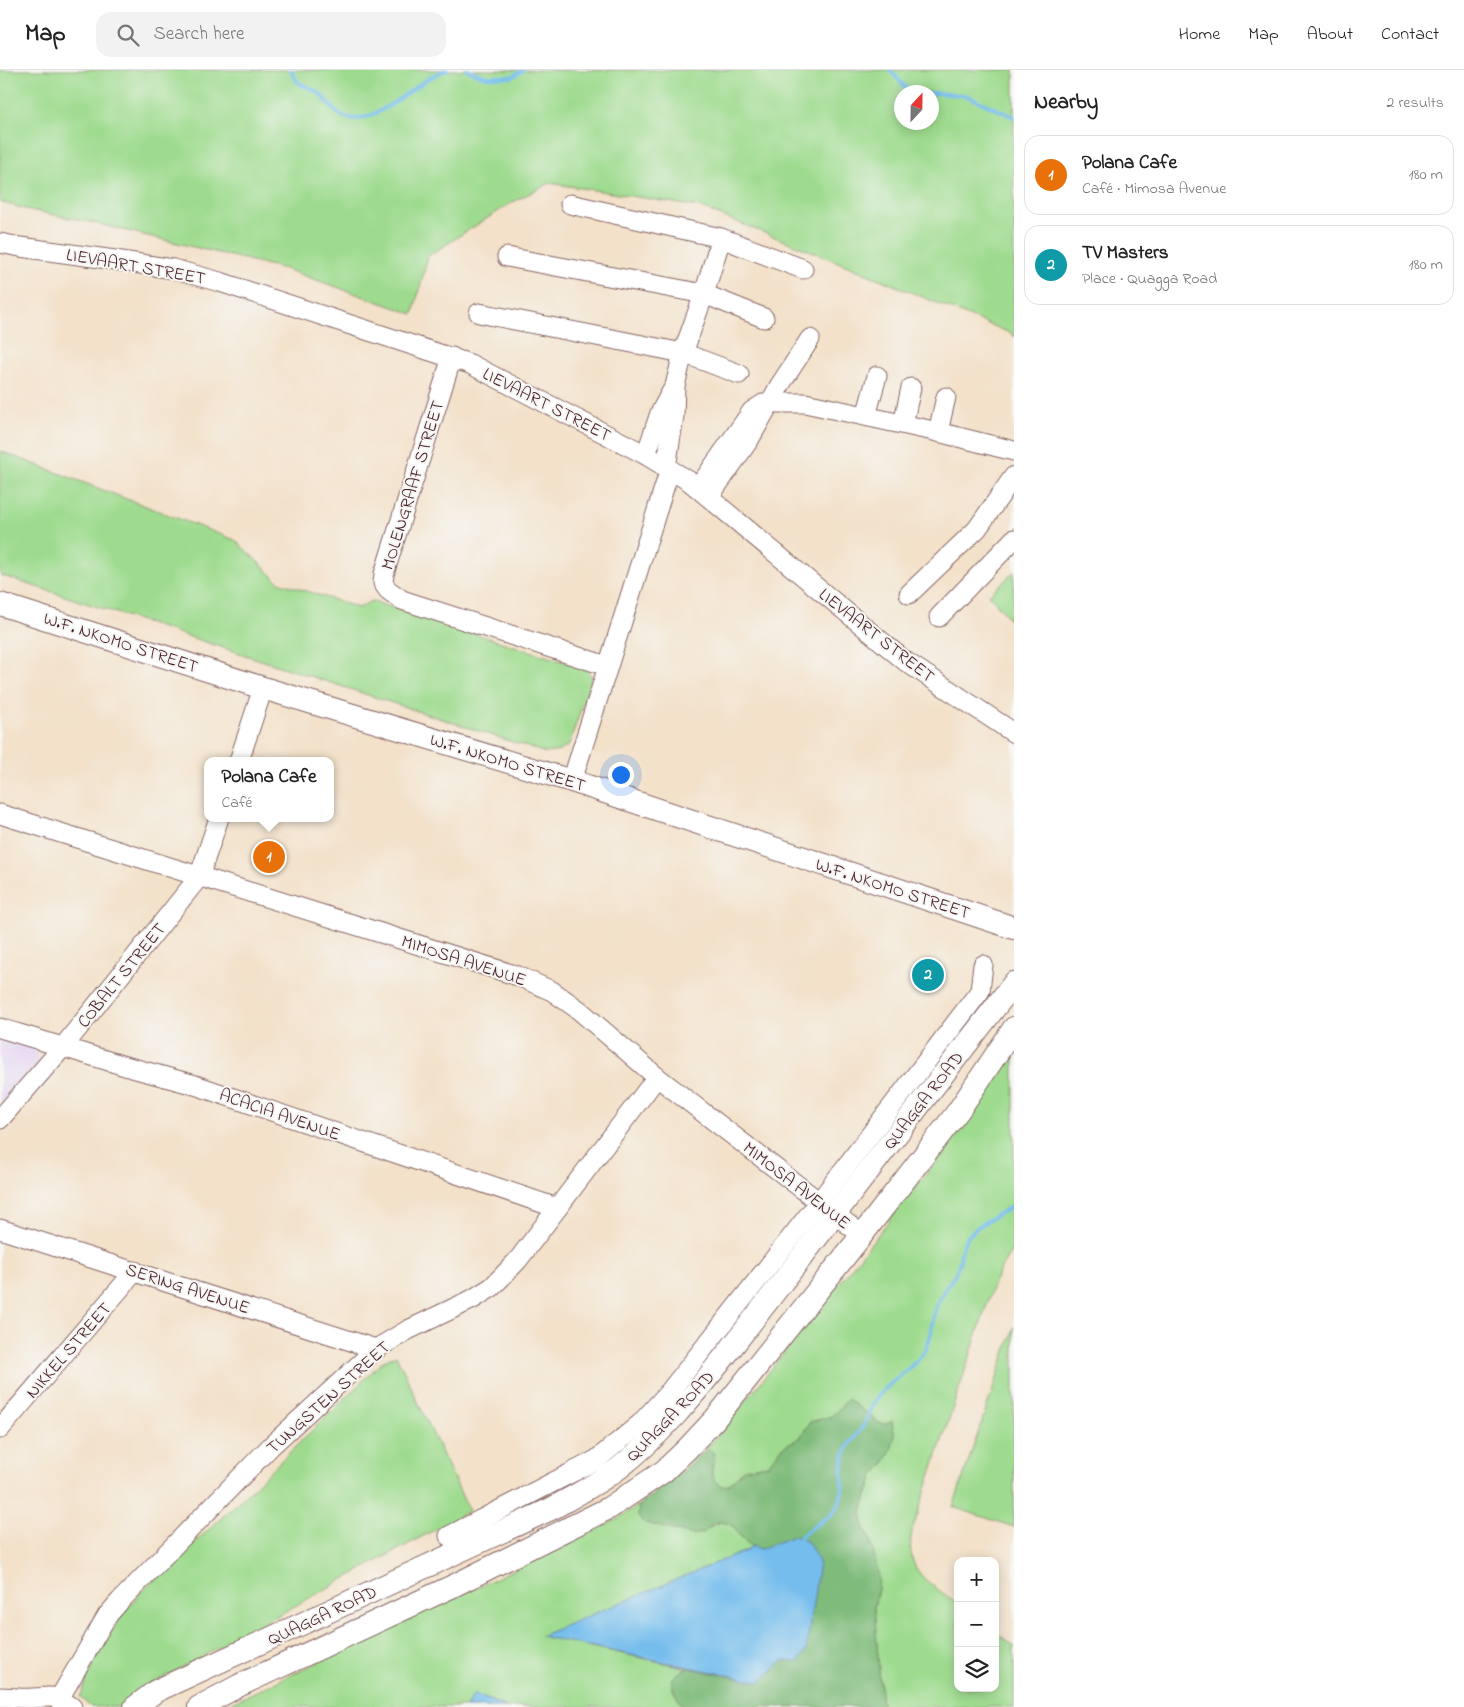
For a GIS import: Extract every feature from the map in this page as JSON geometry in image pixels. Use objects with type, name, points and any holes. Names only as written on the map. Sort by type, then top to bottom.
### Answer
[{"type":"main road","name":"W.F. NKOMO STREET","points":[[0,604],[264,688],[572,781],[972,914],[1010,921]]},
{"type":"main road","points":[[1010,921],[1014,942]]},
{"type":"main road","name":"QUAGGA ROAD","points":[[135,1707],[156,1691],[553,1508],[601,1481],[640,1451],[690,1400],[827,1208],[1014,983]]},
{"type":"main road","name":"QUAGGA ROAD","points":[[199,1707],[240,1685],[453,1586],[609,1508],[664,1471],[688,1449],[715,1419],[862,1235],[959,1110],[1014,1028]]},
{"type":"street","points":[[570,204],[721,238],[803,269]]},
{"type":"street","points":[[572,781],[668,468],[674,416],[675,386],[683,353],[721,238]]},
{"type":"street","name":"LIEVAART STREET","points":[[0,243],[20,248],[173,269],[220,282],[470,364],[668,468],[704,493],[905,661],[1014,733]]},
{"type":"street","points":[[507,257],[704,294],[764,318]]},
{"type":"street","points":[[479,313],[683,353],[739,374]]},
{"type":"street","points":[[771,403],[780,385],[810,339]]},
{"type":"street","name":"MOLENGRAAF STREET","points":[[452,357],[384,574],[383,583],[388,590],[402,600],[607,666]]},
{"type":"street","points":[[866,416],[878,376]]},
{"type":"street","points":[[646,455],[660,413],[675,386]]},
{"type":"street","points":[[903,424],[911,388]]},
{"type":"street","points":[[938,432],[946,397]]},
{"type":"street","points":[[704,493],[752,411],[763,404],[805,403],[938,432],[1014,451]]},
{"type":"street","points":[[909,594],[977,529],[1014,476]]},
{"type":"street","points":[[939,617],[1014,539]]},
{"type":"street","points":[[240,757],[264,688]]},
{"type":"street","name":"MIMOSA AVENUE","points":[[0,814],[518,976],[552,991],[579,1010],[658,1078],[862,1235]]},
{"type":"street","name":"COBALT STREET","points":[[0,1119],[63,1047],[199,877],[218,822]]},
{"type":"street","name":"QUAGGA ROAD","points":[[449,1536],[596,1460],[641,1423],[827,1208],[980,991],[983,965]]},
{"type":"street","name":"ACACIA AVENUE","points":[[0,1028],[195,1085],[557,1208]]},
{"type":"street","name":"TUNGSTEN STREET","points":[[51,1703],[107,1616],[132,1586],[271,1446],[376,1349],[408,1330],[473,1299],[492,1287],[518,1260],[658,1078]]},
{"type":"street","name":"SERING AVENUE","points":[[0,1229],[376,1349]]},
{"type":"street","name":"NIKKEL STREET","points":[[0,1429],[135,1272]]},
{"type":"street","points":[[0,1697],[51,1703]]},
{"type":"shaded area","points":[[0,1035],[33,1046],[38,1056],[37,1065],[0,1105]]},
{"type":"green space","points":[[0,70],[1014,70],[1014,337],[1010,333],[838,262],[699,207],[550,183],[511,203],[428,256],[413,314],[285,269],[90,222],[0,202]]},
{"type":"green space","points":[[0,451],[235,540],[279,582],[359,608],[371,601],[584,668],[592,676],[569,745],[560,751],[546,753],[0,575]]},
{"type":"green space","points":[[1014,572],[1014,624],[989,595]]},
{"type":"green space","points":[[1014,1053],[1014,1247],[994,1283],[912,1531],[910,1545],[915,1567],[921,1575],[954,1601],[954,1692],[999,1692],[999,1635],[1014,1646],[1014,1707],[882,1707],[874,1607],[878,1589],[869,1535],[864,1529],[862,1511],[874,1475],[884,1464],[892,1421],[886,1425],[879,1423],[848,1399],[833,1416],[810,1422],[800,1438],[784,1446],[768,1465],[744,1469],[730,1485],[722,1486],[715,1480],[712,1475],[714,1456],[707,1448],[949,1145]]},
{"type":"green space","points":[[1014,1327],[1014,1527],[953,1507]]},
{"type":"green space","points":[[396,1355],[469,1511],[141,1690],[124,1707],[91,1707],[80,1697],[94,1662],[119,1619],[141,1592],[246,1495],[382,1362]]},
{"type":"green space","points":[[848,1399],[879,1423],[886,1424],[892,1421],[895,1436],[884,1464],[874,1475],[862,1511],[864,1529],[869,1535],[879,1577],[874,1607],[882,1707],[686,1707],[681,1703],[673,1690],[672,1681],[676,1675],[688,1668],[760,1682],[782,1661],[808,1542],[794,1536],[760,1549],[751,1546],[739,1535],[733,1526],[723,1522],[714,1523],[703,1533],[693,1535],[645,1523],[638,1516],[639,1505],[707,1448],[714,1456],[712,1475],[722,1486],[729,1485],[744,1469],[768,1465],[784,1446],[800,1438],[810,1422],[832,1416]]},
{"type":"green space","points":[[639,1505],[638,1516],[703,1533],[712,1526],[724,1522],[734,1528],[751,1546],[748,1550],[541,1636],[688,1668],[676,1675],[672,1681],[673,1690],[681,1703],[686,1707],[506,1707],[474,1694],[466,1707],[223,1707],[585,1536]]},
{"type":"water","points":[[794,1536],[808,1542],[819,1562],[806,1651],[798,1662],[782,1661],[760,1682],[540,1636],[748,1550],[751,1546],[760,1549]]},
{"type":"water","points":[[474,1694],[506,1707],[466,1707]]},
{"type":"waterway","points":[[291,70],[298,82],[319,93],[341,115],[354,119],[367,117],[381,111],[435,75],[447,70]]},
{"type":"waterway","points":[[467,70],[486,77],[512,77],[523,70]]},
{"type":"waterway","points":[[890,70],[903,85]]},
{"type":"waterway","points":[[939,93],[965,95],[1014,117]]},
{"type":"waterway","points":[[799,1539],[831,1514],[839,1503],[842,1493],[844,1456],[865,1423],[876,1399],[887,1386],[914,1364],[925,1351],[937,1305],[957,1270],[965,1241],[981,1225],[1014,1205]]},
{"type":"place","name":"Polana Cafe","points":[[269,857]]},
{"type":"place","name":"TV Masters","points":[[928,975]]}]
